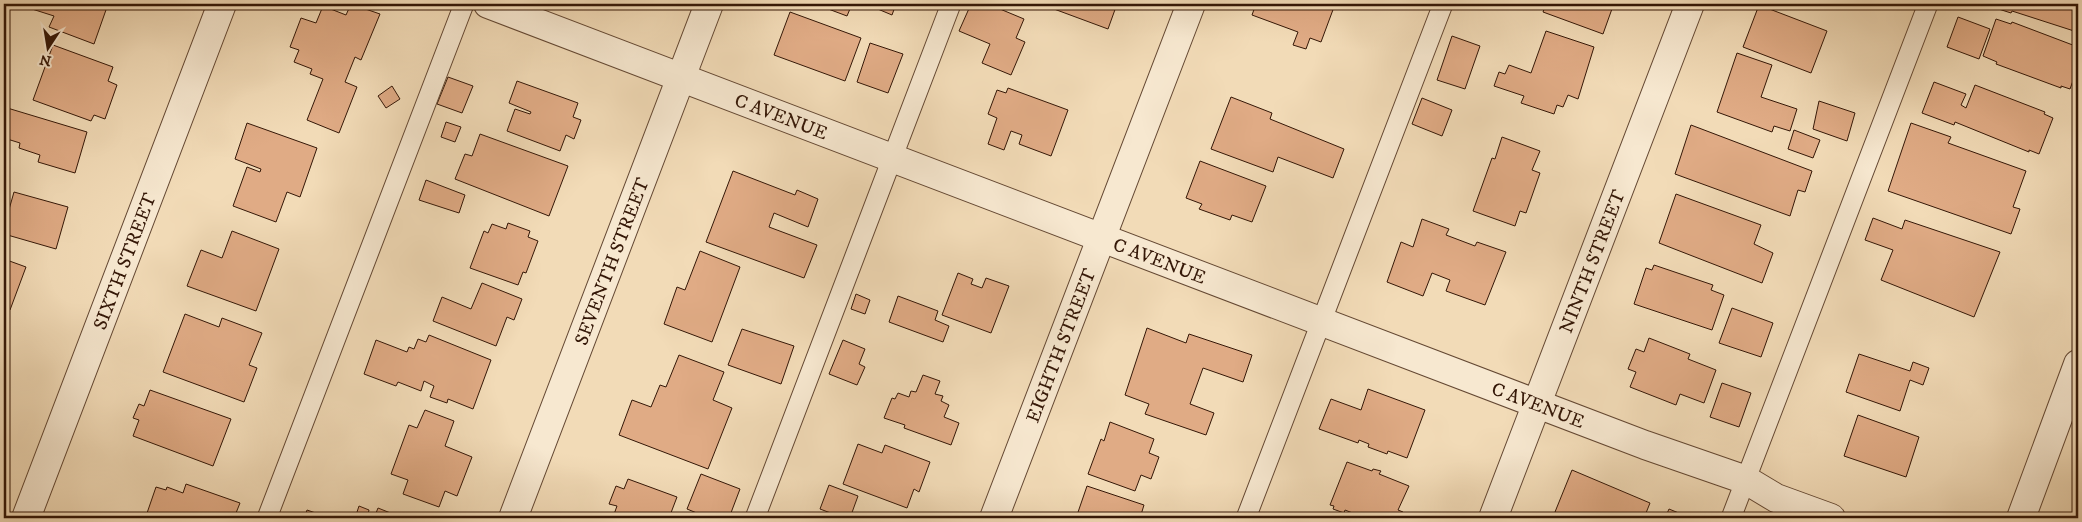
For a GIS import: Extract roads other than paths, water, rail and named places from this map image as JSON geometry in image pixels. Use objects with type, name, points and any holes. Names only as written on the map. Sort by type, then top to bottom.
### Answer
[{"type":"street","name":"SIXTH STREET","points":[[27,518],[222,4]]},
{"type":"street","name":"C AVENUE","points":[[488,4],[1645,445],[1746,480],[1776,498],[1831,518]]},
{"type":"street","name":"SEVENTH STREET","points":[[512,518],[709,4]]},
{"type":"street","name":"EIGHTH STREET","points":[[994,518],[1191,4]]},
{"type":"street","name":"NINTH STREET","points":[[1493,518],[1690,4]]},
{"type":"street","points":[[2021,518],[2078,364]]},
{"type":"street","points":[[4,510],[27,518]]},
{"type":"lane","points":[[267,518],[464,4]]},
{"type":"lane","points":[[755,518],[951,4]]},
{"type":"lane","points":[[1246,518],[1443,4]]},
{"type":"lane","points":[[1731,518],[1928,4]]}]
